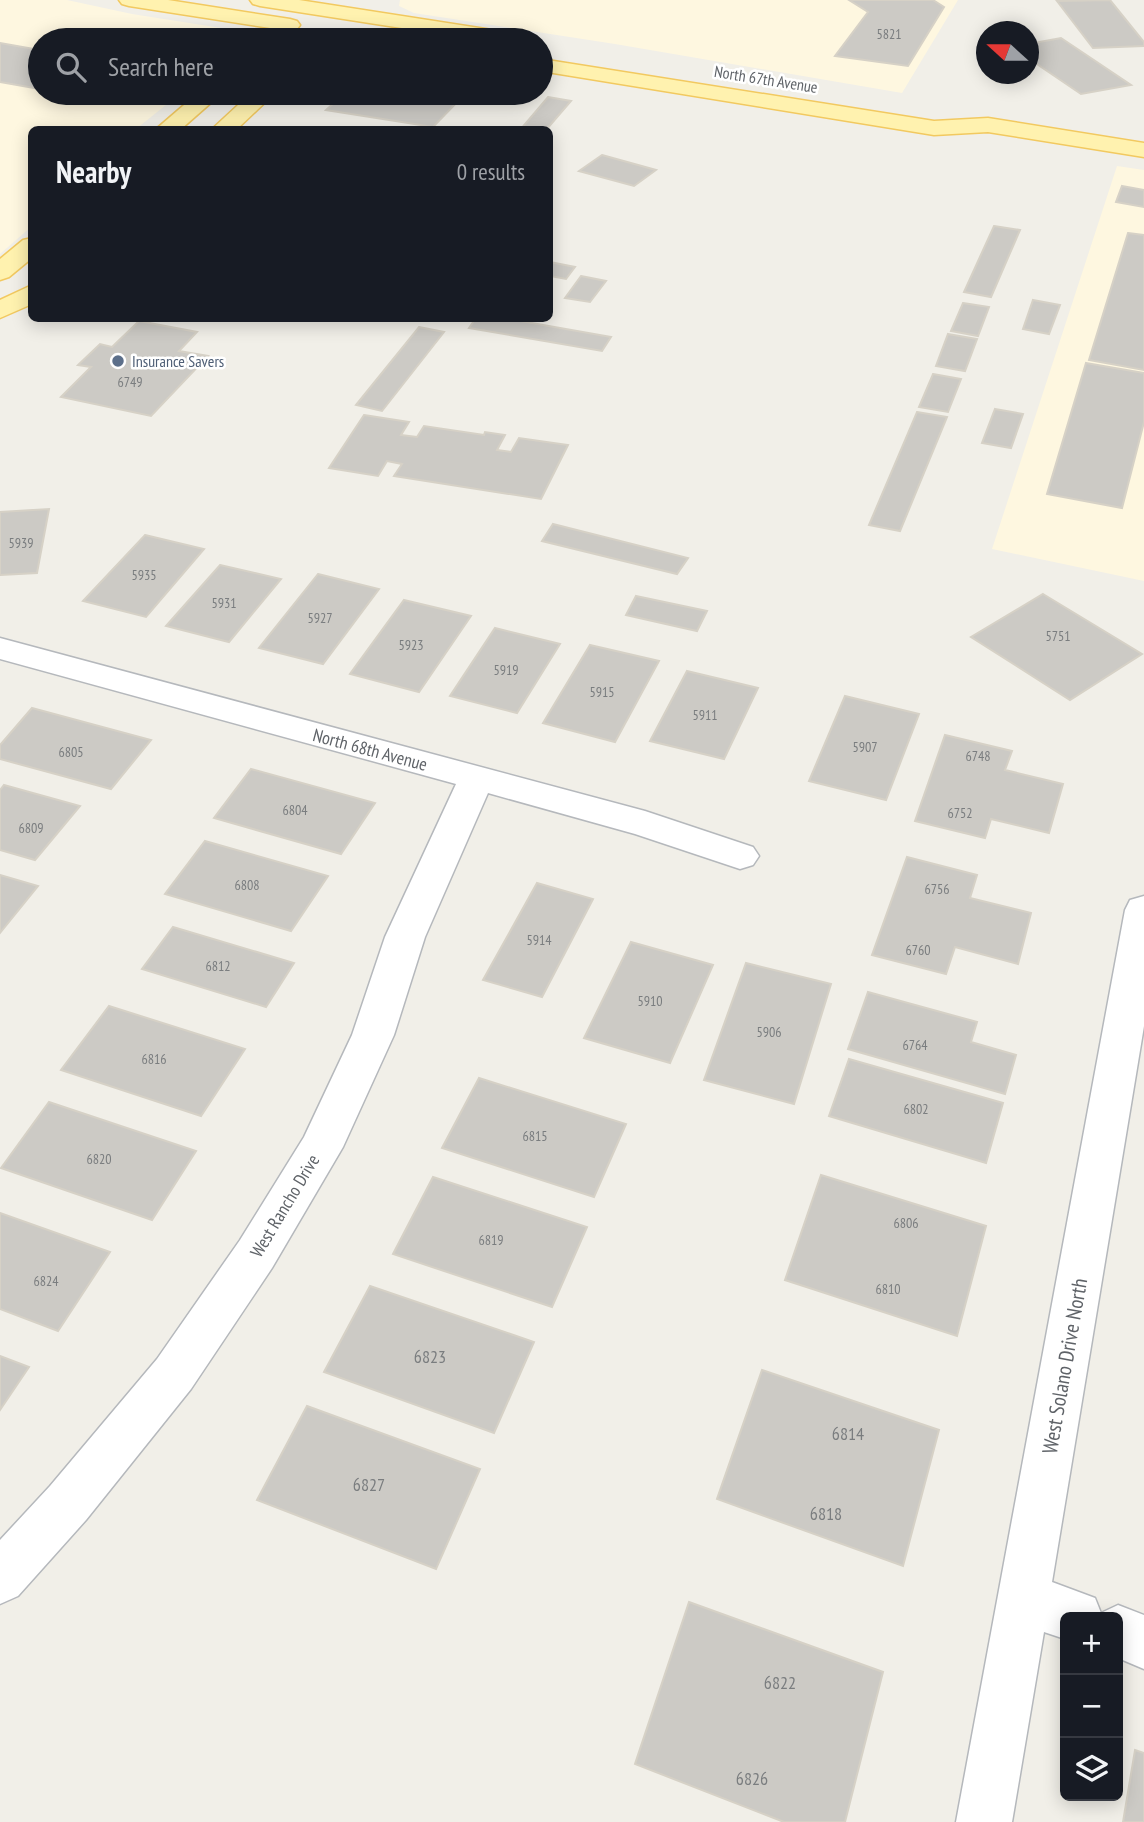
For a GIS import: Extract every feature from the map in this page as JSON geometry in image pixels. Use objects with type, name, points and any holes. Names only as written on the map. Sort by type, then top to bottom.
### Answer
[{"type":"main road","points":[[129,0],[309,28]]},
{"type":"main road","points":[[260,0],[316,4],[352,14],[441,28]]},
{"type":"main road","points":[[336,28],[370,0]]},
{"type":"main road","points":[[287,28],[316,4]]},
{"type":"main road","name":"North 67th Avenue","points":[[553,67],[934,128],[988,125],[1144,150]]},
{"type":"main road","points":[[171,126],[196,105]]},
{"type":"main road","points":[[227,126],[250,105]]},
{"type":"main road","name":"North 67th Avenue","points":[[945,107],[988,125]]},
{"type":"main road","points":[[0,272],[28,248]]},
{"type":"main road","points":[[0,310],[28,295]]},
{"type":"street","name":"North 68th Avenue","points":[[0,648],[645,824],[740,856]]},
{"type":"street","name":"West Rancho Drive","points":[[0,1578],[68,1503],[174,1374],[256,1254],[321,1147],[373,1035],[405,937],[476,779]]},
{"type":"street","name":"West Solano Drive North","points":[[984,1822],[1023,1598],[1129,1088],[1144,910]]},
{"type":"street","points":[[1023,1598],[1062,1612]]},
{"type":"street","points":[[1123,1634],[1144,1642]]},
{"type":"shaded area","points":[[0,0],[67,0],[132,14],[221,28],[28,28],[28,105],[166,105],[140,126],[28,126],[28,230],[0,254]]},
{"type":"shaded area","points":[[400,0],[958,0],[902,93],[553,34],[553,28],[511,28],[414,13],[399,6]]},
{"type":"shaded area","points":[[1117,166],[1144,170],[1144,581],[992,549]]},
{"type":"building","points":[[849,0],[933,0],[944,7],[908,66],[835,56],[868,12]]},
{"type":"building","points":[[1110,0],[1144,42],[1144,46],[1093,48],[1057,1]]},
{"type":"building","points":[[1061,38],[1131,85],[1081,94],[1039,65],[1039,42]]},
{"type":"building","points":[[0,43],[28,48],[28,87],[0,82]]},
{"type":"building","points":[[553,98],[571,101],[549,126],[523,126],[541,105],[553,105]]},
{"type":"building","points":[[332,105],[454,105],[434,126],[326,110]]},
{"type":"building","points":[[602,155],[656,170],[634,186],[579,171]]},
{"type":"building","points":[[1122,186],[1144,190],[1144,207],[1116,202]]},
{"type":"building","points":[[994,226],[1020,230],[991,297],[964,292]]},
{"type":"building","points":[[1128,233],[1144,235],[1144,370],[1089,360]]},
{"type":"building","points":[[553,263],[575,267],[566,279],[553,277]]},
{"type":"building","points":[[581,276],[606,281],[590,302],[565,298]]},
{"type":"building","points":[[1033,300],[1060,305],[1049,334],[1023,329]]},
{"type":"building","points":[[963,303],[989,307],[978,336],[951,331]]},
{"type":"building","points":[[138,322],[144,322],[197,332],[179,351],[208,356],[151,416],[61,397],[91,367],[78,365],[100,344],[112,347]]},
{"type":"building","points":[[473,322],[527,322],[611,337],[602,351],[469,328]]},
{"type":"building","points":[[419,327],[444,332],[382,411],[356,405]]},
{"type":"building","points":[[948,334],[977,339],[965,371],[936,366]]},
{"type":"building","points":[[1086,363],[1144,373],[1144,422],[1122,508],[1047,494]]},
{"type":"building","points":[[933,374],[961,379],[948,412],[919,407]]},
{"type":"building","points":[[995,409],[1023,414],[1011,448],[982,443]]},
{"type":"building","points":[[917,412],[947,417],[900,531],[869,525]]},
{"type":"building","points":[[364,415],[409,422],[401,435],[417,437],[424,426],[484,435],[485,432],[505,435],[497,450],[511,452],[519,438],[568,445],[541,499],[394,476],[402,464],[387,461],[378,476],[329,468]]},
{"type":"building","points":[[49,509],[37,573],[0,575],[0,512]]},
{"type":"building","points":[[553,524],[688,558],[677,574],[542,541]]},
{"type":"building","points":[[145,535],[204,549],[146,617],[83,601]]},
{"type":"building","points":[[220,565],[281,579],[229,642],[166,626]]},
{"type":"building","points":[[318,574],[379,589],[323,664],[259,648]]},
{"type":"building","points":[[1043,594],[1142,654],[1070,700],[971,637]]},
{"type":"building","points":[[636,596],[707,611],[697,631],[626,615]]},
{"type":"building","points":[[404,600],[471,616],[419,692],[350,674]]},
{"type":"building","points":[[495,628],[560,644],[517,713],[450,696]]},
{"type":"building","points":[[590,645],[659,661],[615,742],[543,723]]},
{"type":"building","points":[[687,671],[758,688],[724,759],[650,741]]},
{"type":"building","points":[[845,696],[919,714],[886,800],[809,781]]},
{"type":"building","points":[[32,708],[151,740],[111,789],[0,759],[0,745]]},
{"type":"building","points":[[945,735],[1012,751],[1005,770],[1063,784],[1049,833],[991,819],[985,838],[915,821]]},
{"type":"building","points":[[251,769],[375,803],[341,854],[214,818]]},
{"type":"building","points":[[4,785],[80,806],[35,860],[0,850],[0,790]]},
{"type":"building","points":[[205,841],[328,876],[291,931],[165,894]]},
{"type":"building","points":[[907,857],[977,875],[970,898],[1031,913],[1018,964],[955,947],[946,974],[872,955]]},
{"type":"building","points":[[0,875],[38,886],[0,933]]},
{"type":"building","points":[[537,883],[593,899],[542,997],[483,980]]},
{"type":"building","points":[[173,927],[294,963],[266,1007],[142,969]]},
{"type":"building","points":[[631,942],[713,965],[670,1063],[584,1038]]},
{"type":"building","points":[[746,963],[831,984],[794,1104],[704,1080]]},
{"type":"building","points":[[868,992],[977,1022],[971,1042],[1016,1055],[1005,1094],[848,1049]]},
{"type":"building","points":[[109,1006],[245,1049],[201,1116],[61,1070]]},
{"type":"building","points":[[849,1059],[1003,1103],[986,1163],[829,1116]]},
{"type":"building","points":[[479,1078],[626,1124],[594,1197],[442,1148]]},
{"type":"building","points":[[49,1102],[196,1151],[152,1220],[1,1168]]},
{"type":"building","points":[[821,1175],[986,1226],[957,1336],[785,1280]]},
{"type":"building","points":[[433,1177],[587,1227],[552,1307],[393,1254]]},
{"type":"building","points":[[0,1213],[110,1252],[58,1331],[0,1309]]},
{"type":"building","points":[[370,1286],[534,1342],[494,1433],[324,1372]]},
{"type":"building","points":[[0,1356],[29,1367],[0,1410]]},
{"type":"building","points":[[762,1370],[939,1430],[903,1566],[717,1499]]},
{"type":"building","points":[[307,1406],[480,1469],[436,1569],[257,1500]]},
{"type":"building","points":[[689,1602],[883,1672],[845,1822],[784,1822],[635,1764]]},
{"type":"building","points":[[1135,1750],[1144,1753],[1144,1822],[1123,1822]]},
{"type":"place","name":"Insurance Savers","points":[[118,361]]}]
